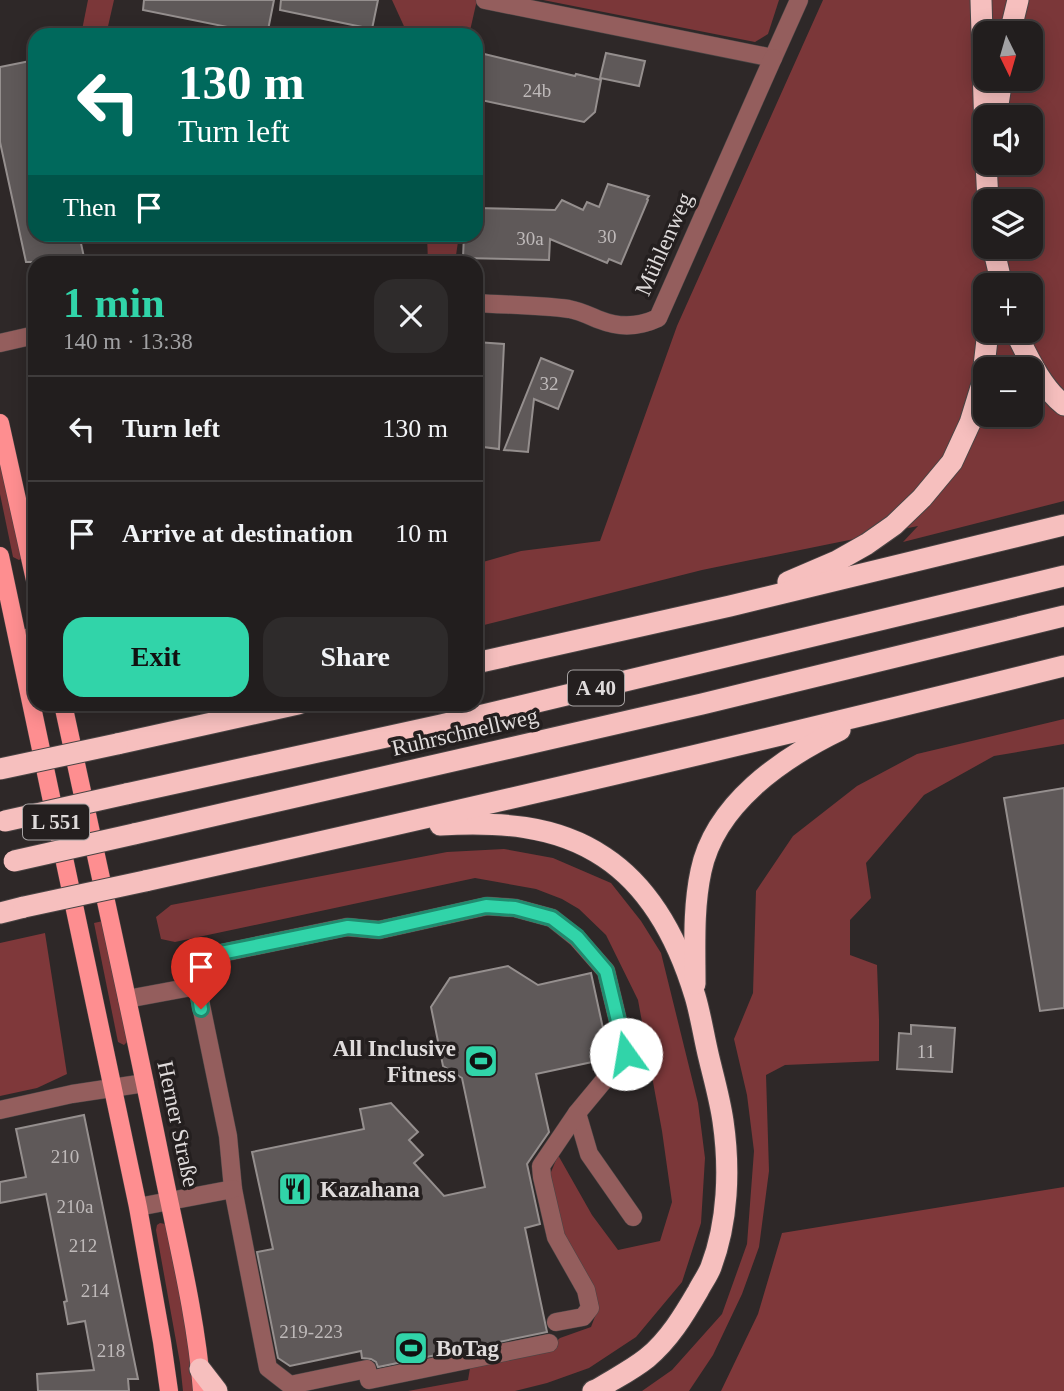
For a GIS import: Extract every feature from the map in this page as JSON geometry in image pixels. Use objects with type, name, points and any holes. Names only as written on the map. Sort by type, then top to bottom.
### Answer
[{"type":"highway","points":[[981,0],[984,105]]},
{"type":"highway","points":[[1013,21],[1018,0]]},
{"type":"highway","points":[[730,606],[837,561],[894,525],[922,498],[952,462],[971,423],[982,384],[987,343]]},
{"type":"highway","points":[[1021,343],[1031,364],[1064,405]]},
{"type":"highway","points":[[483,661],[730,606],[1064,525]]},
{"type":"highway","name":"Ruhrschnellweg","points":[[3,822],[441,725],[1064,576]]},
{"type":"highway","name":"Ruhrschnellweg","points":[[7,862],[702,704],[1064,616]]},
{"type":"highway","points":[[0,912],[348,836],[892,709],[1064,666]]},
{"type":"highway","points":[[695,996],[696,903],[701,868],[714,836],[728,815],[736,804],[788,758],[856,722],[892,709]]},
{"type":"highway","points":[[0,769],[266,711]]},
{"type":"highway","points":[[348,836],[418,826],[482,823],[518,825],[579,842],[624,872],[638,885],[653,906],[679,955],[695,996],[723,1120],[727,1174],[723,1225],[710,1269],[681,1322],[648,1357],[593,1391]]},
{"type":"highway","points":[[200,1369],[217,1391]]},
{"type":"main road","points":[[0,423],[28,549]]},
{"type":"main road","name":"L 551","points":[[0,556],[26,638]]},
{"type":"main road","name":"L 551","points":[[40,711],[112,1088],[138,1207],[169,1391]]},
{"type":"main road","name":"Herner Straße","points":[[65,711],[145,1083],[192,1316],[202,1391]]},
{"type":"street","points":[[485,0],[774,58]]},
{"type":"street","name":"Mühlenweg","points":[[483,303],[572,310],[603,322],[627,327],[658,318],[799,0]]},
{"type":"street","points":[[0,343],[28,337]]},
{"type":"street","points":[[549,1343],[369,1380],[367,1369],[290,1385],[268,1368],[233,1189],[228,1136],[197,986],[195,971],[206,956],[348,927],[379,930],[486,906],[515,908],[552,918],[577,937],[606,971],[626,1054],[577,1114],[541,1166],[556,1237],[586,1290],[590,1308],[583,1317],[556,1322]]},
{"type":"street","points":[[127,999],[197,986]]},
{"type":"street","points":[[0,1110],[72,1094],[145,1083]]},
{"type":"street","points":[[577,1114],[589,1154],[633,1217]]},
{"type":"street","points":[[138,1207],[233,1189]]},
{"type":"shaded area","points":[[88,0],[114,0],[108,28],[82,28]]},
{"type":"shaded area","points":[[392,0],[477,0],[471,28],[405,28]]},
{"type":"shaded area","points":[[543,0],[779,0],[768,34],[755,42]]},
{"type":"shaded area","points":[[823,0],[1064,0],[1064,501],[903,542],[918,526],[702,570],[483,625],[483,562],[521,551],[600,541],[677,326]]},
{"type":"shaded area","points":[[427,242],[458,242],[456,256],[428,256]]},
{"type":"shaded area","points":[[0,464],[22,558],[19,560],[13,557],[0,494]]},
{"type":"shaded area","points":[[1064,719],[1064,744],[994,756],[924,795],[866,863],[871,898],[850,920],[850,955],[877,965],[879,1061],[785,1065],[766,1075],[769,1171],[759,1247],[742,1294],[713,1355],[689,1391],[642,1391],[672,1370],[722,1314],[747,1244],[754,1151],[747,1095],[734,1039],[753,993],[756,891],[793,836],[857,786],[917,754]]},
{"type":"shaded area","points":[[504,849],[553,858],[611,883],[641,921],[661,953],[698,1103],[705,1158],[701,1223],[682,1282],[636,1337],[589,1368],[515,1391],[408,1391],[468,1380],[471,1362],[551,1346],[560,1338],[591,1327],[599,1306],[594,1289],[564,1236],[549,1177],[558,1155],[592,1215],[618,1250],[660,1241],[672,1202],[662,1131],[638,1000],[606,935],[579,909],[562,899],[536,889],[475,878],[175,942],[161,939],[156,917],[171,905],[447,852]]},
{"type":"shaded area","points":[[103,921],[128,1041],[124,1045],[118,1042],[94,923]]},
{"type":"shaded area","points":[[45,933],[67,1074],[37,1088],[0,1096],[0,943]]},
{"type":"shaded area","points":[[1064,1187],[1064,1391],[721,1391],[758,1314],[782,1233]]},
{"type":"shaded area","points":[[160,1223],[167,1228],[195,1391],[183,1391],[156,1230]]},
{"type":"building","points":[[144,0],[274,0],[268,28],[232,28],[143,10]]},
{"type":"building","points":[[281,0],[378,0],[372,28],[280,10]]},
{"type":"building","points":[[606,53],[645,61],[639,86],[600,78]]},
{"type":"building","points":[[483,54],[601,80],[595,112],[584,122],[483,100]]},
{"type":"building","points":[[28,61],[28,242],[81,242],[84,256],[28,256],[26,262],[0,142],[0,67]]},
{"type":"building","points":[[608,184],[649,196],[621,264],[609,259],[607,263],[550,239],[549,260],[463,256],[464,242],[483,242],[483,208],[555,210],[562,200],[583,210],[587,202],[599,207]]},
{"type":"building","points":[[483,342],[504,344],[499,449],[483,447]]},
{"type":"building","points":[[541,358],[573,371],[558,409],[534,399],[528,452],[504,450]]},
{"type":"building","points":[[1064,788],[1064,1008],[1040,1011],[1004,798]]},
{"type":"building","points":[[508,966],[538,985],[591,973],[609,1056],[536,1074],[549,1132],[527,1164],[540,1224],[525,1228],[547,1332],[378,1367],[371,1359],[362,1358],[361,1351],[290,1366],[278,1358],[257,1252],[273,1249],[252,1152],[364,1129],[360,1109],[391,1103],[418,1132],[409,1140],[423,1155],[414,1163],[444,1196],[485,1187],[462,1078],[443,1066],[431,1007],[450,978]]},
{"type":"building","points":[[911,1025],[955,1028],[952,1072],[897,1069],[899,1033],[911,1034]]},
{"type":"building","points":[[84,1115],[138,1379],[128,1379],[129,1391],[38,1391],[37,1374],[94,1370],[85,1321],[68,1324],[64,1302],[67,1301],[46,1194],[0,1203],[0,1182],[26,1177],[16,1129]]},
{"type":"place","name":"All Inclusive Fitness","points":[[481,1061]]},
{"type":"place","name":"Kazahana","points":[[295,1189]]},
{"type":"place","name":"BoTag","points":[[411,1348]]},
{"type":"route","points":[[201,1009],[195,971],[206,956],[348,927],[379,930],[486,906],[515,908],[552,918],[577,937],[606,971],[626,1054]]}]
